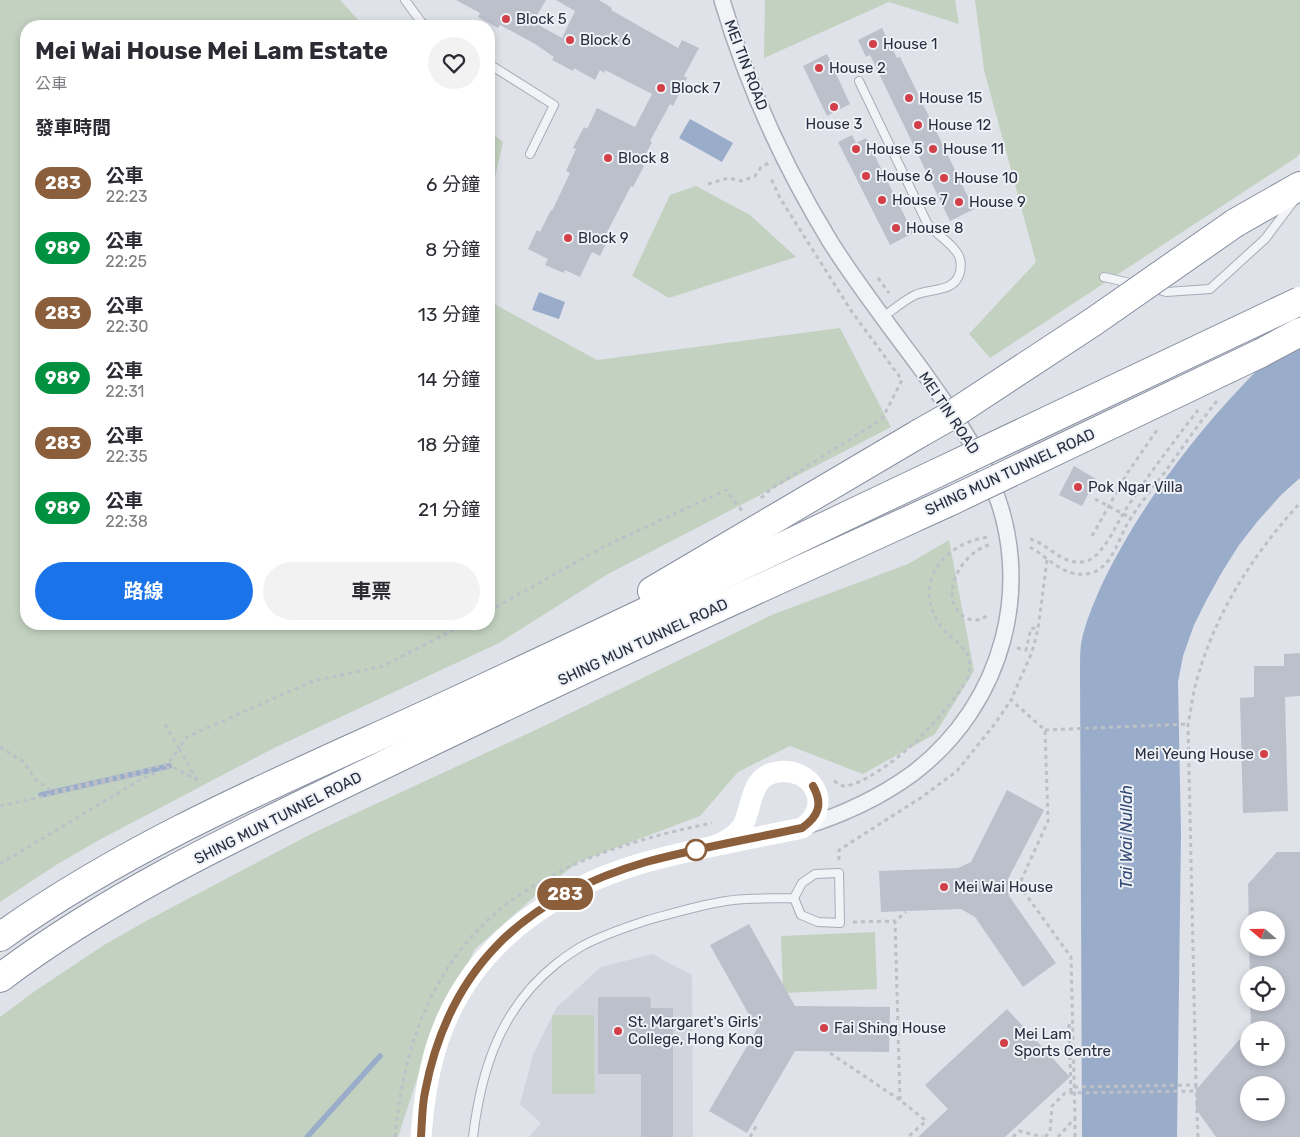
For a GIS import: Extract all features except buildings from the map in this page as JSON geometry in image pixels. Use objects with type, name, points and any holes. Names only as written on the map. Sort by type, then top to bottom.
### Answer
[{"type":"highway","points":[[526,669],[649,592],[950,416],[1093,322],[1228,228],[1300,186]]},
{"type":"highway","name":"SHING MUN TUNNEL ROAD","points":[[0,938],[83,883],[220,809],[526,669],[1300,301]]},
{"type":"highway","name":"SHING MUN TUNNEL ROAD","points":[[0,978],[129,894],[239,835],[529,694],[951,501],[1261,353],[1300,332]]},
{"type":"highway","points":[[1261,353],[1300,339]]},
{"type":"street","name":"MEI TIN ROAD","points":[[421,1137],[425,1094],[435,1050],[442,1031],[459,995],[470,978],[497,945],[537,912],[590,882],[646,862],[802,828],[844,813],[894,786],[925,763],[952,736],[976,705],[986,686],[1001,646],[1010,606],[1012,578],[1009,542],[1003,514],[989,477],[949,408],[882,317],[832,244],[783,155],[752,85],[722,0]]},
{"type":"street","points":[[714,846],[728,840],[739,831],[746,819],[756,786],[765,776],[777,772],[790,772],[801,776],[813,786],[819,802],[817,811],[813,819],[802,828]]},
{"type":"lane","points":[[405,0],[420,20]]},
{"type":"lane","points":[[495,68],[554,105],[530,154]]},
{"type":"lane","points":[[859,81],[927,222],[939,236],[952,246],[961,264],[958,277],[948,287],[914,295],[882,317]]},
{"type":"lane","points":[[1104,277],[1166,292],[1210,289],[1265,240],[1300,192]]},
{"type":"lane","points":[[839,873],[840,923],[818,922],[801,915],[794,898],[802,882],[815,874],[839,873]]},
{"type":"lane","points":[[472,1137],[484,1074],[494,1046],[506,1022],[526,992],[564,958],[583,945],[603,936],[668,914],[727,901],[794,898]]},
{"type":"path","points":[[708,184],[728,178],[742,181],[754,176],[761,167],[771,162]]},
{"type":"path","points":[[758,501],[771,489],[882,419],[902,380],[852,312],[780,198],[770,176]]},
{"type":"path","points":[[1030,547],[1047,560],[1069,572],[1080,574],[1092,573],[1101,567],[1110,558],[1131,518],[1220,398]]},
{"type":"path","points":[[1030,539],[1071,561],[1081,562],[1090,560],[1106,544],[1123,513],[1198,409]]},
{"type":"path","points":[[1092,536],[1128,472],[1158,430]]},
{"type":"path","points":[[495,608],[608,545],[726,490],[744,513],[751,507]]},
{"type":"path","points":[[1095,499],[1131,518]]},
{"type":"path","points":[[1198,1137],[1194,1086],[1188,724],[1196,683],[1209,643],[1224,611],[1241,579],[1258,554],[1300,503]]},
{"type":"path","points":[[832,777],[839,785],[848,786],[886,766],[907,750],[935,724],[964,685],[969,674],[968,658],[963,649],[945,632],[936,619],[932,608],[930,586],[936,568],[949,552],[967,542],[988,537]]},
{"type":"path","points":[[989,545],[977,550],[962,566],[954,582],[952,595],[956,609],[964,618],[981,620],[988,616],[992,609]]},
{"type":"path","points":[[1047,560],[1038,630],[1032,652],[1011,700],[1045,730],[1188,724]]},
{"type":"path","points":[[1016,648],[1026,650],[1030,628],[1038,630]]},
{"type":"path","points":[[0,864],[138,781],[164,769],[169,765],[178,748],[187,737],[313,680],[383,666],[453,630]]},
{"type":"path","points":[[0,747],[25,763],[35,779],[53,792],[169,765],[197,780],[163,722]]},
{"type":"path","points":[[1045,730],[1048,821],[1019,885],[1070,957],[1071,1092]]},
{"type":"path","points":[[0,806],[164,769]]},
{"type":"path","points":[[395,1137],[402,1084],[417,1029],[441,978],[459,952],[491,917],[540,881],[575,863],[637,841],[716,822]]},
{"type":"path","points":[[840,923],[895,921],[906,912]]},
{"type":"path","points":[[895,921],[900,1100]]},
{"type":"path","points":[[1071,1024],[1075,1118],[1074,1137]]},
{"type":"path","points":[[830,1053],[900,1100],[926,1121],[908,1137]]},
{"type":"path","points":[[1074,1087],[1194,1086]]},
{"type":"path","points":[[1013,1137],[1019,1131],[1044,1137],[1050,1132],[1052,1106],[1065,1092],[1198,1091]]},
{"type":"path","points":[[1058,1137],[1075,1118]]},
{"type":"path","points":[[750,1137],[758,1123]]},
{"type":"shaded area","name":"St. Margaret's Girls' College, Hong Kong","points":[[652,954],[692,975],[693,1137],[529,1137],[541,1123],[520,1104],[533,1055],[556,1008],[601,967]]},
{"type":"green space","points":[[0,0],[340,0],[358,20],[20,20],[20,630],[495,630],[495,304],[597,360],[840,328],[891,427],[608,574],[499,643],[272,749],[101,839],[56,865],[0,902]]},
{"type":"green space","points":[[765,0],[955,0],[959,24],[889,2],[764,58]]},
{"type":"green space","points":[[975,0],[1300,0],[1300,153],[1297,157],[990,358],[969,334],[1036,262],[984,70]]},
{"type":"green space","points":[[495,136],[503,142],[495,177]]},
{"type":"green space","points":[[696,186],[750,215],[796,257],[669,298],[632,276],[670,195]]},
{"type":"green space","points":[[949,540],[974,671],[935,734],[863,774],[790,746],[738,772],[700,816],[578,862],[536,895],[475,949],[430,1039],[398,1137],[0,1137],[0,1017],[104,945],[313,833],[544,726],[774,614],[908,564]]},
{"type":"green space","points":[[875,932],[877,989],[783,993],[781,936]]},
{"type":"green space","points":[[552,1015],[594,1015],[595,1094],[552,1094]]},
{"type":"water","points":[[690,119],[733,143],[722,162],[679,138]]},
{"type":"water","points":[[539,292],[565,302],[559,319],[532,310]]},
{"type":"water","name":"Tai Wai Nullah","points":[[1300,332],[1300,478],[1281,495],[1257,522],[1239,545],[1222,572],[1194,625],[1183,656],[1178,682],[1181,834],[1177,1137],[1082,1137],[1080,667],[1083,636],[1104,580],[1133,528],[1166,478],[1203,430],[1242,386]]},
{"type":"waterway","points":[[41,795],[169,766]]},
{"type":"waterway","points":[[307,1137],[380,1056]]},
{"type":"bus line","name":"283","points":[[421,1137],[425,1094],[430,1068],[442,1031],[459,995],[470,978],[497,945],[513,930],[531,916],[570,892],[590,882],[626,869],[646,862],[714,846],[802,828],[813,819],[817,811],[819,802],[813,786]]},
{"type":"place","name":"Block 5","points":[[506,19]]},
{"type":"place","name":"Block 6","points":[[570,40]]},
{"type":"place","name":"House 1","points":[[873,44]]},
{"type":"place","name":"House 2","points":[[819,68]]},
{"type":"place","name":"Block 7","points":[[661,88]]},
{"type":"place","name":"House 15","points":[[909,98]]},
{"type":"place","name":"House 3","points":[[834,107]]},
{"type":"place","name":"House 12","points":[[918,125]]},
{"type":"place","name":"House 5","points":[[856,149]]},
{"type":"place","name":"House 11","points":[[933,149]]},
{"type":"place","name":"Block 8","points":[[608,158]]},
{"type":"place","name":"House 6","points":[[866,176]]},
{"type":"place","name":"House 10","points":[[944,178]]},
{"type":"place","name":"House 7","points":[[882,200]]},
{"type":"place","name":"House 9","points":[[959,202]]},
{"type":"place","name":"House 8","points":[[896,228]]},
{"type":"place","name":"Block 9","points":[[568,238]]},
{"type":"place","name":"Pok Ngar Villa","points":[[1078,487]]},
{"type":"place","name":"Mei Yeung House","points":[[1264,754]]},
{"type":"place","name":"Mei Wai House","points":[[944,887]]},
{"type":"place","name":"Fai Shing House","points":[[824,1028]]},
{"type":"place","name":"St. Margaret's Girls' College, Hong Kong","points":[[618,1031]]},
{"type":"place","name":"Mei Lam Sports Centre","points":[[1004,1043]]}]
